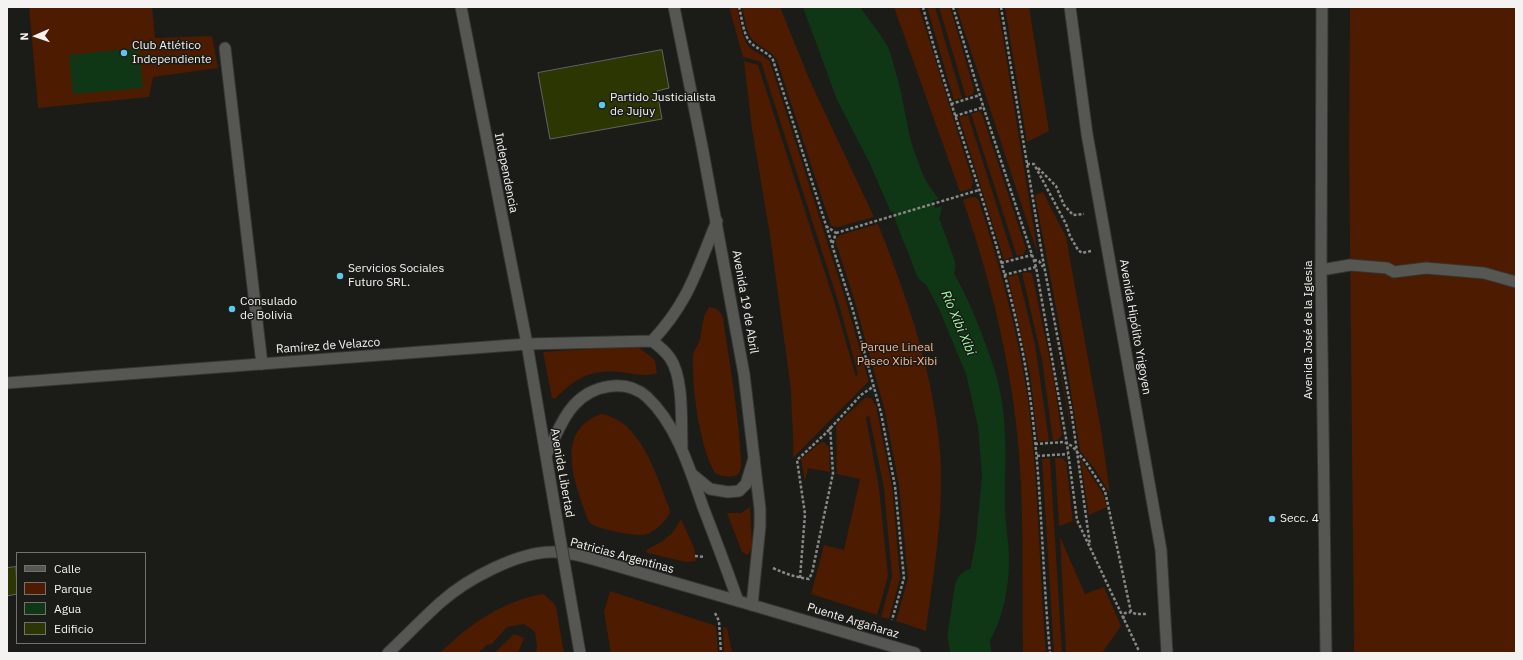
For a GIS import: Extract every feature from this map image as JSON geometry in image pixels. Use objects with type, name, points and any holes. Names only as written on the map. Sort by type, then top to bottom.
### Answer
[{"type":"street","name":"Independencia","points":[[461,7],[526,344]]},
{"type":"street","name":"Avenida 19 de Abril","points":[[674,7],[717,221],[744,374],[755,456],[759,488],[760,526],[752,605]]},
{"type":"street","name":"Avenida Hipólito Yrigoyen","points":[[1070,7],[1087,134],[1161,550],[1167,653]]},
{"type":"street","name":"Avenida José de la Iglesia","points":[[1322,7],[1321,270],[1326,653]]},
{"type":"street","points":[[225,48],[262,364]]},
{"type":"street","points":[[682,450],[677,376],[671,359],[652,341],[666,326],[689,291],[717,221]]},
{"type":"street","points":[[1321,270],[1350,265],[1387,268],[1394,272],[1426,268],[1484,273],[1516,282]]},
{"type":"street","name":"Ramírez de Velazco","points":[[7,383],[526,344],[652,341]]},
{"type":"street","name":"Avenida Libertad","points":[[526,344],[580,653]]},
{"type":"street","points":[[546,456],[567,413],[575,404],[594,390],[606,386],[618,386],[630,388],[646,396],[665,421],[682,450],[738,601]]},
{"type":"street","points":[[691,473],[710,489],[728,492],[739,491],[746,484],[755,456]]},
{"type":"street","name":"Patricias Argentinas","points":[[388,653],[442,601],[463,587],[513,559],[540,553],[574,554],[783,613]]},
{"type":"street","name":"Puente Argañaraz","points":[[783,613],[915,653]]},
{"type":"path","points":[[740,7],[747,37],[752,44],[768,53],[773,60],[852,307],[881,413],[895,486],[904,578],[892,620]]},
{"type":"path","points":[[923,7],[951,104],[1001,263],[1020,338],[1029,385],[1037,456],[1045,600],[1050,653]]},
{"type":"path","points":[[953,7],[1036,267],[1067,444],[1077,520],[1138,651]]},
{"type":"path","points":[[1001,7],[1045,270],[1078,452],[1091,550]]},
{"type":"path","points":[[951,104],[980,95]]},
{"type":"path","points":[[955,116],[984,107]]},
{"type":"path","points":[[1027,164],[1034,164],[1056,186],[1064,205],[1073,215]]},
{"type":"path","points":[[1034,164],[1049,189],[1078,250]]},
{"type":"path","points":[[836,233],[979,190]]},
{"type":"path","points":[[826,226],[836,233]]},
{"type":"path","points":[[832,245],[836,233]]},
{"type":"path","points":[[1001,263],[1032,254]]},
{"type":"path","points":[[1034,260],[1039,261],[1045,270]]},
{"type":"path","points":[[1004,275],[1036,267]]},
{"type":"path","points":[[830,426],[833,473],[819,544],[812,573],[809,579],[800,578],[805,514],[797,460],[826,433],[830,426],[860,395],[874,386]]},
{"type":"path","points":[[1035,444],[1064,442],[1078,452],[1094,473],[1108,499],[1131,612]]},
{"type":"path","points":[[1037,456],[1068,454]]},
{"type":"path","points":[[713,609],[719,620],[721,653]]},
{"type":"path","points":[[1123,620],[1125,613],[1131,612],[1136,614]]},
{"type":"green space","name":"Club Atlético Independiente","points":[[29,7],[152,7],[155,38],[212,36],[218,68],[153,77],[149,97],[38,108]]},
{"type":"green space","name":"Parque Lineal Paseo Xibi-Xibi","points":[[729,7],[737,7],[742,33],[746,43],[754,51],[765,57],[770,62],[846,301],[868,379],[868,382],[793,458],[791,390],[770,235],[752,129],[744,61],[758,65],[835,304],[856,377],[858,374],[839,304],[761,62],[743,57]]},
{"type":"green space","points":[[742,7],[780,7],[810,81],[874,217],[838,227],[831,226],[777,60],[772,54],[752,39],[748,31]]},
{"type":"green space","points":[[894,7],[919,7],[973,182],[971,189],[960,192]]},
{"type":"green space","points":[[927,7],[935,7],[962,98],[954,100]]},
{"type":"green space","points":[[939,7],[950,7],[974,89],[973,94],[966,97]]},
{"type":"green space","points":[[957,7],[998,7],[1038,255],[958,12]]},
{"type":"green space","points":[[1005,7],[1029,7],[1049,131],[1027,142]]},
{"type":"green space","points":[[1350,7],[1516,7],[1516,653],[1354,653],[1349,146]]},
{"type":"green space","points":[[979,111],[982,114],[1026,249],[1023,255],[1017,256],[971,114]]},
{"type":"green space","points":[[968,115],[1013,257],[1004,260],[959,117]]},
{"type":"green space","points":[[1043,192],[1066,237],[1101,430],[1110,494],[1095,469],[1080,451],[1067,366],[1035,195]]},
{"type":"green space","points":[[976,197],[979,201],[994,250],[1014,324],[1024,375],[1032,432],[1037,495],[1046,653],[1023,653],[1022,503],[1016,421],[1006,356],[999,325],[983,262],[963,200]]},
{"type":"green space","name":"Parque Lineal Paseo Xibi-Xibi","points":[[878,224],[898,277],[924,358],[939,441],[941,465],[940,512],[926,631],[896,621],[908,578],[899,486],[885,411],[854,299],[836,243],[836,238],[840,235]]},
{"type":"green space","points":[[1022,273],[1032,273],[1053,375],[1062,435],[1058,440],[1053,441],[1042,360]]},
{"type":"green space","points":[[1018,274],[1035,344],[1049,441],[1038,441],[1030,374],[1008,277]]},
{"type":"green space","points":[[1045,289],[1069,415],[1071,434],[1068,415]]},
{"type":"green space","points":[[709,307],[718,310],[723,318],[739,430],[741,465],[740,471],[736,476],[716,474],[710,464],[701,434],[695,399],[693,354],[699,342],[703,319]]},
{"type":"green space","points":[[637,346],[655,360],[657,373],[645,375],[614,372],[595,373],[579,379],[555,399],[552,398],[543,352]]},
{"type":"green space","name":"Parque Lineal Paseo Xibi-Xibi","points":[[866,397],[872,399],[876,406],[892,487],[900,578],[889,619],[881,617],[892,577],[884,488],[869,415],[866,418],[879,488],[888,576],[877,615],[811,594],[824,545],[844,550],[860,479],[837,474],[837,424]]},
{"type":"green space","points":[[601,414],[615,418],[627,427],[637,438],[659,480],[670,513],[659,527],[648,534],[639,535],[615,532],[592,525],[589,522],[574,478],[572,447],[576,434],[586,422]]},
{"type":"green space","points":[[821,442],[824,442],[829,447],[830,472],[808,468],[805,482],[801,459]]},
{"type":"green space","points":[[1050,458],[1062,653],[1054,653],[1042,459]]},
{"type":"green space","points":[[1055,458],[1062,458],[1066,462],[1073,521],[1059,526]]},
{"type":"green space","points":[[1080,458],[1103,494],[1107,507],[1089,515]]},
{"type":"green space","points":[[750,507],[752,545],[750,552],[747,555],[742,552],[727,513],[741,513]]},
{"type":"green space","points":[[681,519],[694,548],[696,561],[686,562],[648,553],[646,551],[663,541],[673,532]]},
{"type":"green space","points":[[1060,537],[1085,594],[1104,587],[1121,626],[1102,653],[1066,653]]},
{"type":"green space","points":[[610,591],[716,626],[718,653],[611,653],[604,612]]},
{"type":"green space","points":[[543,594],[554,603],[556,607],[564,653],[536,653],[537,647],[535,632],[524,624],[507,627],[492,644],[487,645],[478,653],[440,653],[451,642],[487,615],[514,602]]},
{"type":"green space","points":[[723,627],[727,628],[732,653],[724,653]]},
{"type":"green space","points":[[514,634],[524,638],[518,653],[494,653]]},
{"type":"water","points":[[803,7],[860,7],[878,32],[888,47],[891,56],[900,87],[910,137],[915,153],[928,184],[939,199],[891,212],[869,162],[837,100]]},
{"type":"water","points":[[138,48],[143,88],[73,94],[69,55]]},
{"type":"water","points":[[942,206],[937,227],[938,241],[942,253],[968,300],[986,345],[999,386],[1004,420],[1005,513],[1009,553],[1009,572],[1006,595],[1000,618],[985,649],[947,637],[968,582],[976,540],[982,475],[978,427],[966,374],[939,309],[903,241],[895,219]]},
{"type":"pier","points":[[945,635],[987,649],[984,651],[946,639]]},
{"type":"building","name":"Partido Justicialista de Jujuy","points":[[662,50],[669,88],[657,91],[662,119],[550,139],[538,73]]},
{"type":"building","points":[[16,567],[16,594],[7,596],[7,568]]},
{"type":"waterway","name":"Río Xibi Xibi","points":[[893,153],[935,266]]},
{"type":"waterway","name":"Río Xibi Xibi","points":[[971,653],[968,636],[975,589]]},
{"type":"place","name":"Club Atlético Independiente","points":[[124,53]]},
{"type":"place","name":"Partido Justicialista de Jujuy","points":[[602,105]]},
{"type":"place","name":"Servicios Sociales Futuro SRL.","points":[[340,276]]},
{"type":"place","name":"Consulado de Bolivia","points":[[232,309]]},
{"type":"place","name":"Secc. 4","points":[[1272,519]]}]
